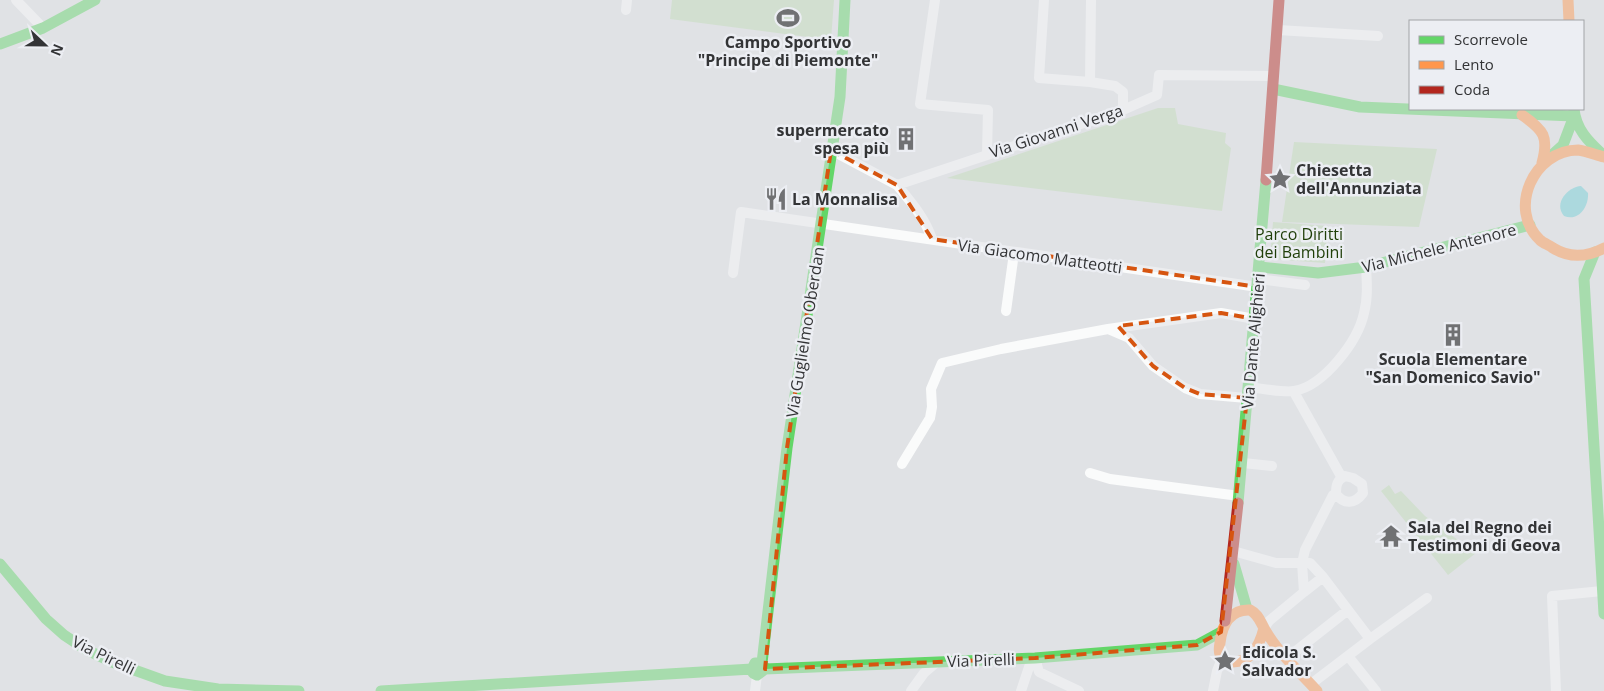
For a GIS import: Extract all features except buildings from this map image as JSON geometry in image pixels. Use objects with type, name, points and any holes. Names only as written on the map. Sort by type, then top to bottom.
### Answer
[{"type":"street","points":[[16,0],[43,28]]},
{"type":"street","name":"Via Guglielmo Oberdan","points":[[755,691],[787,448],[840,96],[845,0]]},
{"type":"street","points":[[935,0],[920,104],[988,110],[987,154]]},
{"type":"street","points":[[1044,0],[1039,78],[1115,86],[1123,92],[1123,110]]},
{"type":"street","points":[[1090,82],[1091,0]]},
{"type":"street","name":"Via Dante Alighieri","points":[[1223,627],[1243,463],[1278,30],[1278,0]]},
{"type":"street","points":[[1568,0],[1569,20]]},
{"type":"street","points":[[0,44],[43,28],[91,1]]},
{"type":"street","points":[[1278,30],[1378,36]]},
{"type":"street","name":"Via Giovanni Verga","points":[[897,185],[1123,110],[1157,95],[1159,75],[1273,76]]},
{"type":"street","points":[[1273,89],[1360,107],[1409,109]]},
{"type":"street","points":[[1421,110],[1522,115],[1574,112]]},
{"type":"street","points":[[1574,112],[1580,131],[1604,156]]},
{"type":"street","points":[[1574,112],[1563,145],[1531,176],[1526,192],[1525,209],[1530,225],[1539,239],[1552,249],[1583,255],[1601,250]]},
{"type":"street","points":[[1522,115],[1541,130],[1546,142],[1546,160]]},
{"type":"street","points":[[1546,160],[1564,151],[1578,149],[1593,151],[1604,156]]},
{"type":"street","points":[[831,150],[897,185],[919,212],[929,229],[932,240]]},
{"type":"street","name":"Via Giacomo Matteotti","points":[[733,274],[741,212],[1014,253],[1258,278],[1305,285]]},
{"type":"street","name":"Via Michele Antenore","points":[[1258,278],[1366,267],[1530,225]]},
{"type":"street","points":[[1584,279],[1601,250]]},
{"type":"street","points":[[1006,311],[1014,253]]},
{"type":"street","points":[[1570,254],[1584,279],[1604,614]]},
{"type":"street","points":[[1108,329],[1129,338],[1153,366],[1185,388],[1200,394],[1294,392],[1310,385],[1328,371],[1355,336],[1364,314],[1367,290],[1366,267]]},
{"type":"street","points":[[902,464],[930,418],[932,407],[931,389],[942,363],[1001,349],[1108,329],[1221,313],[1254,319]]},
{"type":"street","points":[[1294,392],[1342,478]]},
{"type":"street","points":[[1243,463],[1272,466]]},
{"type":"street","points":[[1090,473],[1110,479],[1239,496]]},
{"type":"street","points":[[1350,476],[1360,482],[1363,489],[1363,493],[1359,498],[1350,502],[1341,500],[1336,494],[1336,486],[1342,478],[1350,476]]},
{"type":"street","points":[[1304,592],[1302,563],[1305,550],[1327,504],[1333,495],[1336,494]]},
{"type":"street","points":[[1370,639],[1323,577],[1310,563],[1276,563],[1232,554],[1247,609],[1259,617],[1264,628],[1283,654],[1314,688],[1348,656],[1426,598]]},
{"type":"street","name":"Via Pirelli","points":[[0,564],[46,619],[64,635],[112,662],[165,681],[218,689],[299,691]]},
{"type":"street","points":[[1220,656],[1230,662],[1240,662],[1247,659],[1255,652],[1262,639],[1264,628],[1269,621],[1323,577]]},
{"type":"street","points":[[1556,691],[1552,596],[1602,591]]},
{"type":"street","points":[[1213,691],[1220,656],[1223,627],[1232,614],[1247,609]]},
{"type":"street","points":[[1255,652],[1283,654],[1348,610]]},
{"type":"street","name":"Via Pirelli","points":[[1197,645],[1223,627]]},
{"type":"street","name":"Via Pirelli","points":[[382,691],[759,669],[1034,658],[1197,645],[1220,656]]},
{"type":"street","points":[[1348,656],[1376,691]]},
{"type":"street","points":[[1021,691],[1034,658]]},
{"type":"street","points":[[1034,658],[1039,672],[1079,691]]},
{"type":"street","points":[[910,691],[924,672],[937,662]]},
{"type":"highlighted area","points":[[831,150],[897,185],[932,239],[1258,287],[1255,319],[1221,313],[1118,326],[1153,366],[1185,388],[1200,394],[1247,398],[1221,632],[1197,645],[1035,658],[765,669],[787,448]]},
{"type":"green space","points":[[672,0],[834,0],[831,40],[670,19]]},
{"type":"green space","points":[[1158,108],[1175,108],[1178,124],[1226,133],[1225,143],[1231,148],[1222,211],[947,178]]},
{"type":"green space","points":[[1294,142],[1437,149],[1419,227],[1282,222]]},
{"type":"green space","name":"Parco Diritti dei Bambini","points":[[1273,222],[1328,226],[1325,263],[1270,259]]},
{"type":"green space","points":[[1389,485],[1395,494],[1401,491],[1425,516],[1476,553],[1448,575],[1381,491]]},
{"type":"water","points":[[1581,186],[1588,193],[1585,208],[1574,217],[1564,216],[1560,206],[1561,201],[1571,189]]},
{"type":"traffic: fast","points":[[0,44],[43,28],[95,0]]},
{"type":"traffic: fast","points":[[762,663],[787,448],[840,97],[845,0]]},
{"type":"traffic: fast","points":[[1273,89],[1360,107],[1409,109]]},
{"type":"traffic: fast","points":[[1431,110],[1574,116]]},
{"type":"traffic: fast","points":[[1574,110],[1580,129],[1602,154]]},
{"type":"traffic: fast","points":[[1553,154],[1563,145],[1574,116]]},
{"type":"traffic: fast","points":[[1238,503],[1266,180]]},
{"type":"traffic: fast","points":[[1260,267],[1318,273],[1366,267],[1530,225]]},
{"type":"traffic: fast","points":[[1595,252],[1584,279],[1604,614]]},
{"type":"traffic: fast","points":[[0,564],[46,619],[64,635],[85,649],[112,662],[165,681],[218,689],[299,691]]},
{"type":"traffic: fast","points":[[1234,564],[1247,609]]},
{"type":"traffic: fast","points":[[765,669],[762,663],[755,663],[752,669],[753,673],[757,675],[765,669],[1035,658],[1197,645],[1221,632]]},
{"type":"traffic: fast","points":[[381,691],[752,669]]},
{"type":"traffic: slow","points":[[1568,0],[1569,20]]},
{"type":"traffic: slow","points":[[1522,115],[1535,125],[1543,135],[1545,147],[1542,163]]},
{"type":"traffic: slow","points":[[1604,157],[1578,150],[1562,153],[1549,160],[1538,170],[1530,183],[1526,198],[1526,213],[1530,227],[1543,242],[1559,251],[1572,255],[1585,255],[1604,248]]},
{"type":"traffic: slow","points":[[1264,628],[1260,640],[1254,651],[1245,659],[1232,662],[1226,661],[1219,653],[1221,636],[1228,619],[1237,612],[1250,610],[1257,616],[1269,637],[1282,653],[1317,691]]},
{"type":"traffic: jam","points":[[1266,180],[1279,0]]},
{"type":"traffic: jam","points":[[1225,621],[1238,503]]},
{"type":"place","name":"Campo Sportivo \"Principe di Piemonte\"","points":[[788,18]]},
{"type":"place","name":"supermercato spesa più","points":[[906,139]]},
{"type":"place","name":"Chiesetta dell'Annunziata","points":[[1280,179]]},
{"type":"place","name":"La Monnalisa","points":[[776,199]]},
{"type":"place","name":"Scuola Elementare \"San Domenico Savio\"","points":[[1453,335]]},
{"type":"place","name":"Sala del Regno dei Testimoni di Geova","points":[[1391,536]]},
{"type":"place","name":"Edicola S. Salvador","points":[[1225,661]]}]
